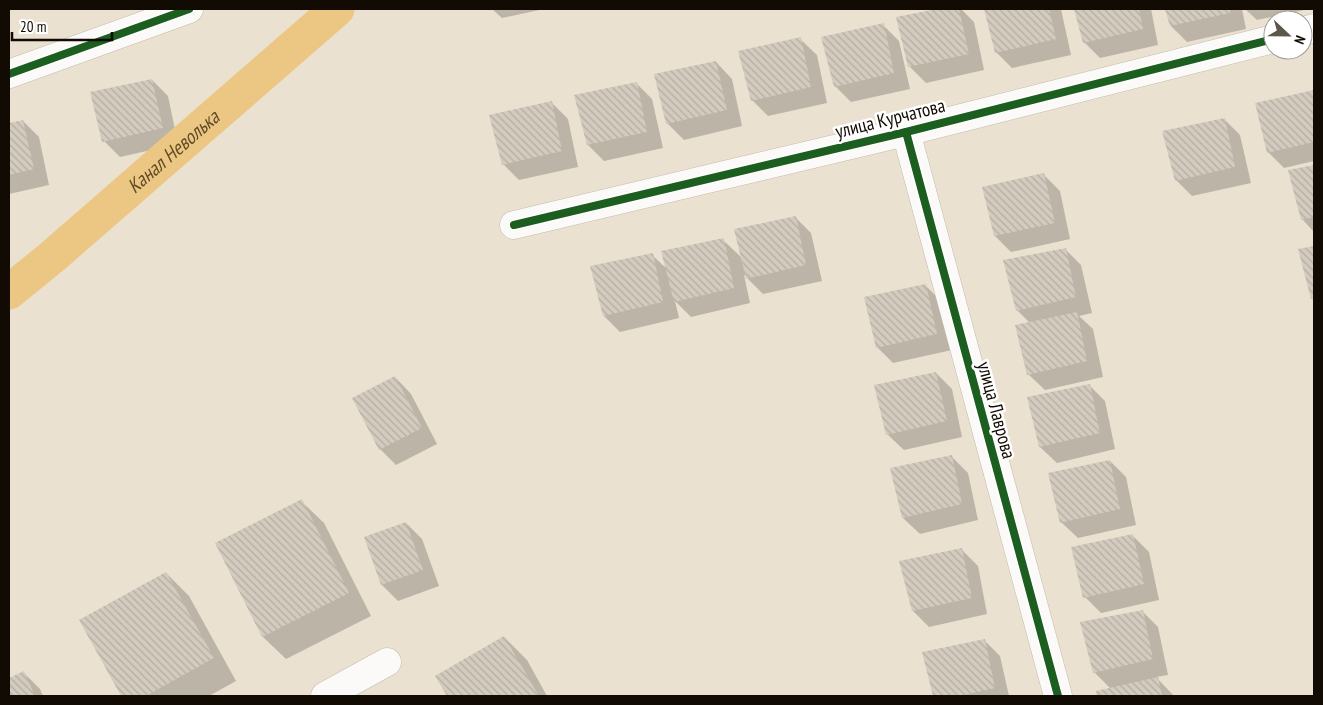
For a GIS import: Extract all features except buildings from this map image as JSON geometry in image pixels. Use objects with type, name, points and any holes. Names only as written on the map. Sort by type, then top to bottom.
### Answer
[{"type":"street","points":[[9,74],[189,9]]},
{"type":"street","name":"улица Курчатова","points":[[514,224],[906,132],[1263,42]]},
{"type":"street","name":"улица Лаврова","points":[[906,132],[1058,696]]},
{"type":"street","points":[[325,696],[387,662]]},
{"type":"waterway","name":"Канал Неволька","points":[[9,292],[52,257],[337,9]]},
{"type":"cycle path","points":[[9,74],[189,9]]},
{"type":"cycle path","points":[[514,225],[906,132],[1263,42]]},
{"type":"cycle path","points":[[906,132],[1058,696]]}]
